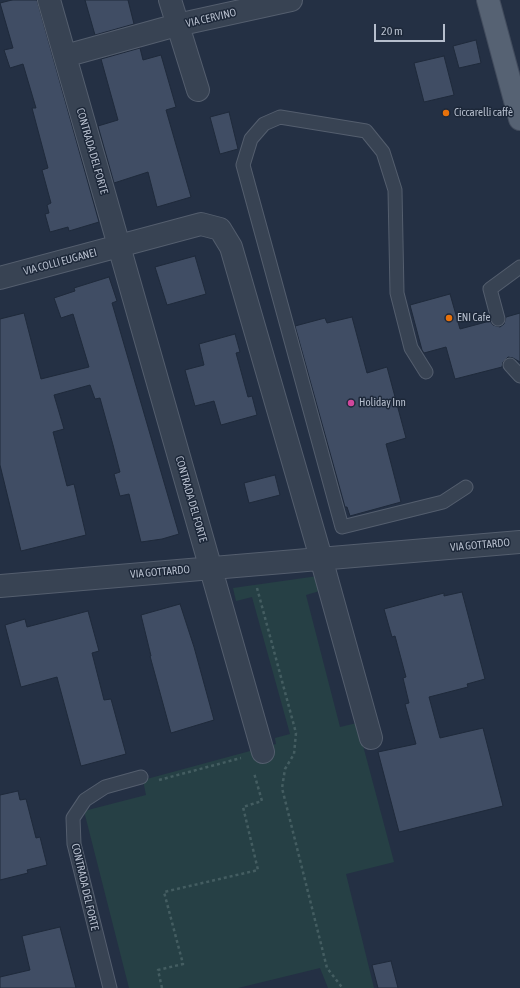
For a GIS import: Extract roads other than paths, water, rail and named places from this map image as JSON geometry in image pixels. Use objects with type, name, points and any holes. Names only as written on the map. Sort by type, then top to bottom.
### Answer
[{"type":"main road","points":[[488,0],[520,119]]},
{"type":"street","name":"CONTRADA DEL FORTE","points":[[49,0],[210,568],[256,754]]},
{"type":"street","name":"VIA CERVINO","points":[[170,0],[198,90]]},
{"type":"street","name":"VIA CERVINO","points":[[177,25],[291,0]]},
{"type":"street","points":[[65,56],[177,25]]},
{"type":"street","points":[[119,246],[201,224],[220,229],[231,247],[321,558],[371,738]]},
{"type":"street","name":"VIA COLLI EUGANEI","points":[[0,278],[119,246]]},
{"type":"street","name":"VIA GOTTARDO","points":[[0,586],[520,542]]},
{"type":"lane","points":[[426,372],[411,348],[397,293],[395,190],[383,152],[366,131],[280,117],[264,124],[251,139],[243,165],[342,527],[443,502],[466,486]]},
{"type":"lane","points":[[498,319],[490,289],[520,267]]},
{"type":"lane","points":[[510,365],[520,376]]},
{"type":"lane","name":"CONTRADA DEL FORTE","points":[[110,988],[74,844],[73,818],[84,800],[105,787],[141,777]]},
{"type":"place","name":"Ciccarelli caffè","points":[[446,113]]},
{"type":"place","name":"ENI Cafe","points":[[449,318]]},
{"type":"place","name":"Holiday Inn","points":[[351,403]]}]
